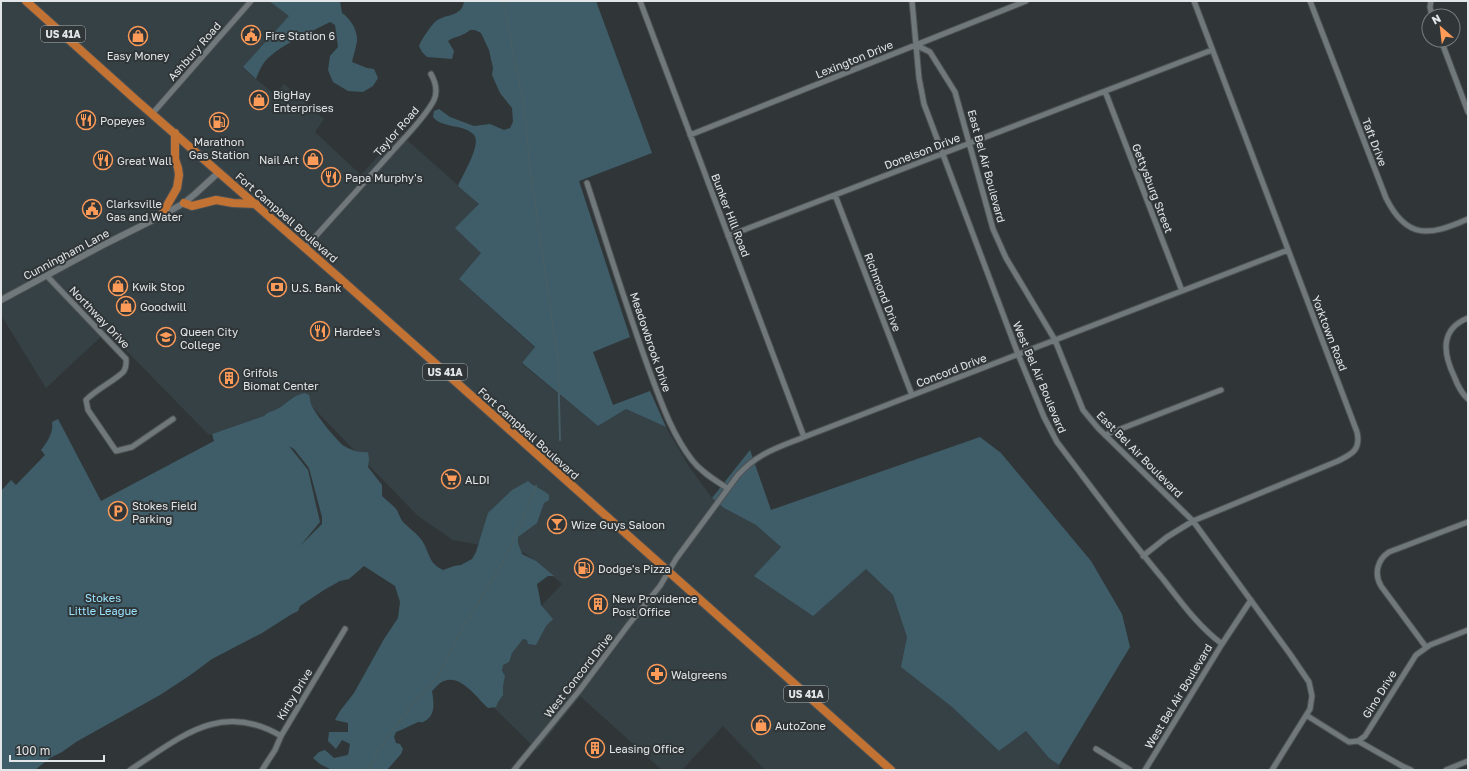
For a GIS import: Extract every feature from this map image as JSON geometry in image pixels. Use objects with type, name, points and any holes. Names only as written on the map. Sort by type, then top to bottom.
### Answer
[{"type":"highway","name":"Fort Campbell Boulevard","points":[[26,1],[152,114],[256,204],[612,523],[669,571],[891,770]]},
{"type":"highway","points":[[161,216],[178,188],[179,175],[175,159],[175,133]]},
{"type":"highway","points":[[184,203],[192,206],[216,200],[233,203],[256,204]]},
{"type":"street","name":"Ashbury Road","points":[[152,114],[251,1]]},
{"type":"street","name":"Bunker Hill Road","points":[[640,1],[804,437]]},
{"type":"street","name":"West Bel Air Boulevard","points":[[912,1],[919,78],[924,104],[1018,354],[1044,417],[1057,442],[1143,556],[1196,620],[1210,635],[1222,644],[1145,770]]},
{"type":"street","name":"Lexington Drive","points":[[690,135],[1026,1]]},
{"type":"street","name":"Yorktown Road","points":[[1143,556],[1166,537],[1193,521],[1338,461],[1353,452],[1358,443],[1356,432],[1194,1]]},
{"type":"street","name":"Taft Drive","points":[[1310,1],[1392,211],[1405,224],[1422,231],[1437,231],[1468,219]]},
{"type":"street","name":"East Bel Air Boulevard","points":[[916,45],[930,52],[952,86],[958,100],[993,229],[1006,258],[1055,340],[1084,410],[1105,435],[1193,521],[1309,682],[1312,696],[1310,709],[1272,770]]},
{"type":"street","points":[[1443,48],[1468,112]]},
{"type":"street","name":"Donelson Drive","points":[[728,236],[1212,50]]},
{"type":"street","name":"Taylor Road","points":[[305,248],[414,128],[431,104],[436,92],[436,84],[431,74]]},
{"type":"street","name":"Gettysburg Street","points":[[1104,91],[1182,291]]},
{"type":"street","name":"Cunningham Lane","points":[[1,300],[184,203],[219,172]]},
{"type":"street","name":"Meadowbrook Drive","points":[[587,183],[636,334],[658,396],[669,420],[679,441],[693,461],[706,474],[727,488]]},
{"type":"street","name":"Richmond Drive","points":[[835,195],[912,395]]},
{"type":"street","name":"Concord Drive","points":[[669,571],[676,558],[727,488],[747,465],[759,456],[804,437],[1288,250]]},
{"type":"street","name":"Northway Drive","points":[[47,276],[126,358],[127,365],[123,372],[92,393],[86,400],[88,410],[116,451],[132,446],[173,419]]},
{"type":"street","points":[[1468,318],[1456,325],[1451,331],[1447,339],[1446,352],[1458,385],[1468,399]]},
{"type":"street","points":[[1105,435],[1221,390]]},
{"type":"street","points":[[1426,647],[1381,586],[1377,577],[1380,563],[1385,555],[1390,552],[1468,522]]},
{"type":"street","name":"West Concord Drive","points":[[514,770],[579,691],[629,624],[660,586],[669,571]]},
{"type":"street","points":[[1222,644],[1251,600]]},
{"type":"street","name":"Kirby Drive","points":[[262,770],[345,629]]},
{"type":"street","name":"Gino Drive","points":[[1358,741],[1365,736],[1416,655],[1426,647],[1468,630]]},
{"type":"street","points":[[1306,715],[1349,742],[1358,741],[1411,770]]},
{"type":"street","points":[[130,770],[189,733],[204,726],[222,721],[246,722],[267,728],[281,736]]},
{"type":"street","points":[[1096,750],[1130,770]]},
{"type":"street","points":[[1446,770],[1468,761]]},
{"type":"shaded area","points":[[1,1],[269,1],[290,16],[243,68],[275,95],[284,84],[324,119],[315,132],[361,175],[399,133],[479,204],[481,253],[459,279],[535,348],[522,364],[598,426],[626,409],[666,427],[688,465],[712,498],[724,508],[756,525],[781,547],[755,576],[866,569],[893,595],[907,637],[902,667],[952,707],[999,751],[1026,731],[1049,758],[1059,765],[1059,770],[765,770],[723,726],[682,770],[662,770],[580,696],[537,750],[481,695],[543,604],[562,584],[525,553],[453,540],[418,516],[300,394],[284,409],[209,435],[107,331],[46,388],[1,315]]},
{"type":"green space","points":[[269,1],[340,1],[342,13],[352,23],[357,37],[352,62],[374,69],[378,78],[373,86],[363,92],[348,91],[333,82],[328,70],[330,56],[338,47],[335,25],[330,22],[274,53],[264,63],[256,79],[243,67],[289,16]]},
{"type":"green space","points":[[464,1],[596,1],[652,153],[579,181],[630,337],[593,352],[613,405],[650,391],[666,427],[626,409],[598,426],[522,363],[535,347],[459,279],[481,253],[455,228],[479,204],[458,186],[474,152],[476,139],[472,133],[467,130],[437,121],[433,117],[434,111],[439,109],[450,117],[474,126],[490,124],[504,130],[510,128],[513,122],[512,108],[500,93],[492,75],[493,68],[489,50],[481,33],[475,30],[470,30],[465,34],[448,41],[454,51],[452,59],[427,57],[419,46],[435,22],[439,19],[457,13],[463,6]]},
{"type":"green space","name":"Stokes Little League","points":[[305,393],[309,395],[311,404],[317,414],[340,443],[356,451],[368,452],[368,467],[382,485],[382,496],[393,505],[401,520],[420,538],[434,564],[443,570],[461,565],[472,559],[476,552],[488,513],[512,490],[528,481],[549,495],[549,500],[544,503],[537,523],[518,537],[518,543],[522,554],[536,561],[554,576],[548,576],[537,584],[541,605],[553,619],[546,626],[536,645],[528,644],[527,640],[523,639],[512,653],[509,662],[503,665],[502,671],[505,676],[503,695],[496,707],[488,708],[474,693],[456,681],[444,681],[432,691],[433,709],[430,716],[423,722],[417,722],[396,732],[394,737],[396,743],[400,744],[403,749],[401,754],[387,770],[332,770],[320,764],[313,758],[319,752],[325,750],[334,758],[348,755],[350,744],[342,740],[336,749],[328,741],[329,732],[348,732],[348,723],[335,720],[354,693],[384,639],[398,618],[400,602],[395,586],[364,566],[349,579],[340,581],[300,606],[298,611],[262,633],[212,659],[160,695],[76,742],[50,758],[35,770],[1,770],[1,491],[11,480],[16,485],[45,455],[41,450],[48,441],[52,430],[52,422],[58,419],[101,501],[214,441],[212,434],[264,416]],"holes":[[[289,446],[294,449],[309,468],[322,517],[322,524],[300,546],[320,522],[308,470]]]},
{"type":"green space","points":[[980,437],[1001,453],[1091,561],[1122,614],[1130,647],[1059,765],[1049,758],[1026,731],[999,751],[952,707],[901,667],[907,637],[893,595],[866,569],[813,616],[754,576],[781,547],[756,525],[724,508],[712,498],[750,450],[771,510]]},
{"type":"waterway","points":[[503,1],[524,106],[530,169],[558,360],[560,440]]},
{"type":"waterway","points":[[368,770],[378,751],[407,711],[439,675],[465,624],[500,567],[524,517],[536,486]]},
{"type":"place","name":"Fire Station 6","points":[[251,35]]},
{"type":"place","name":"Easy Money","points":[[138,36]]},
{"type":"place","name":"BigHay Enterprises","points":[[259,100]]},
{"type":"place","name":"Popeyes","points":[[86,120]]},
{"type":"place","name":"Marathon Gas Station","points":[[219,122]]},
{"type":"place","name":"Nail Art","points":[[313,159]]},
{"type":"place","name":"Great Wall","points":[[103,160]]},
{"type":"place","name":"Papa Murphy's","points":[[331,177]]},
{"type":"place","name":"Clarksville Gas and Water","points":[[92,209]]},
{"type":"place","name":"Kwik Stop","points":[[118,286]]},
{"type":"place","name":"U.S. Bank","points":[[277,287]]},
{"type":"place","name":"Goodwill","points":[[126,306]]},
{"type":"place","name":"Hardee's","points":[[320,331]]},
{"type":"place","name":"Queen City College","points":[[166,337]]},
{"type":"place","name":"Grifols Biomat Center","points":[[229,378]]},
{"type":"place","name":"ALDI","points":[[451,479]]},
{"type":"place","name":"Stokes Field Parking","points":[[118,511]]},
{"type":"place","name":"Wize Guys Saloon","points":[[557,524]]},
{"type":"place","name":"Dodge's Pizza","points":[[584,568]]},
{"type":"place","name":"New Providence Post Office","points":[[598,604]]},
{"type":"place","name":"Walgreens","points":[[657,674]]},
{"type":"place","name":"AutoZone","points":[[761,725]]},
{"type":"place","name":"Leasing Office","points":[[595,748]]}]
